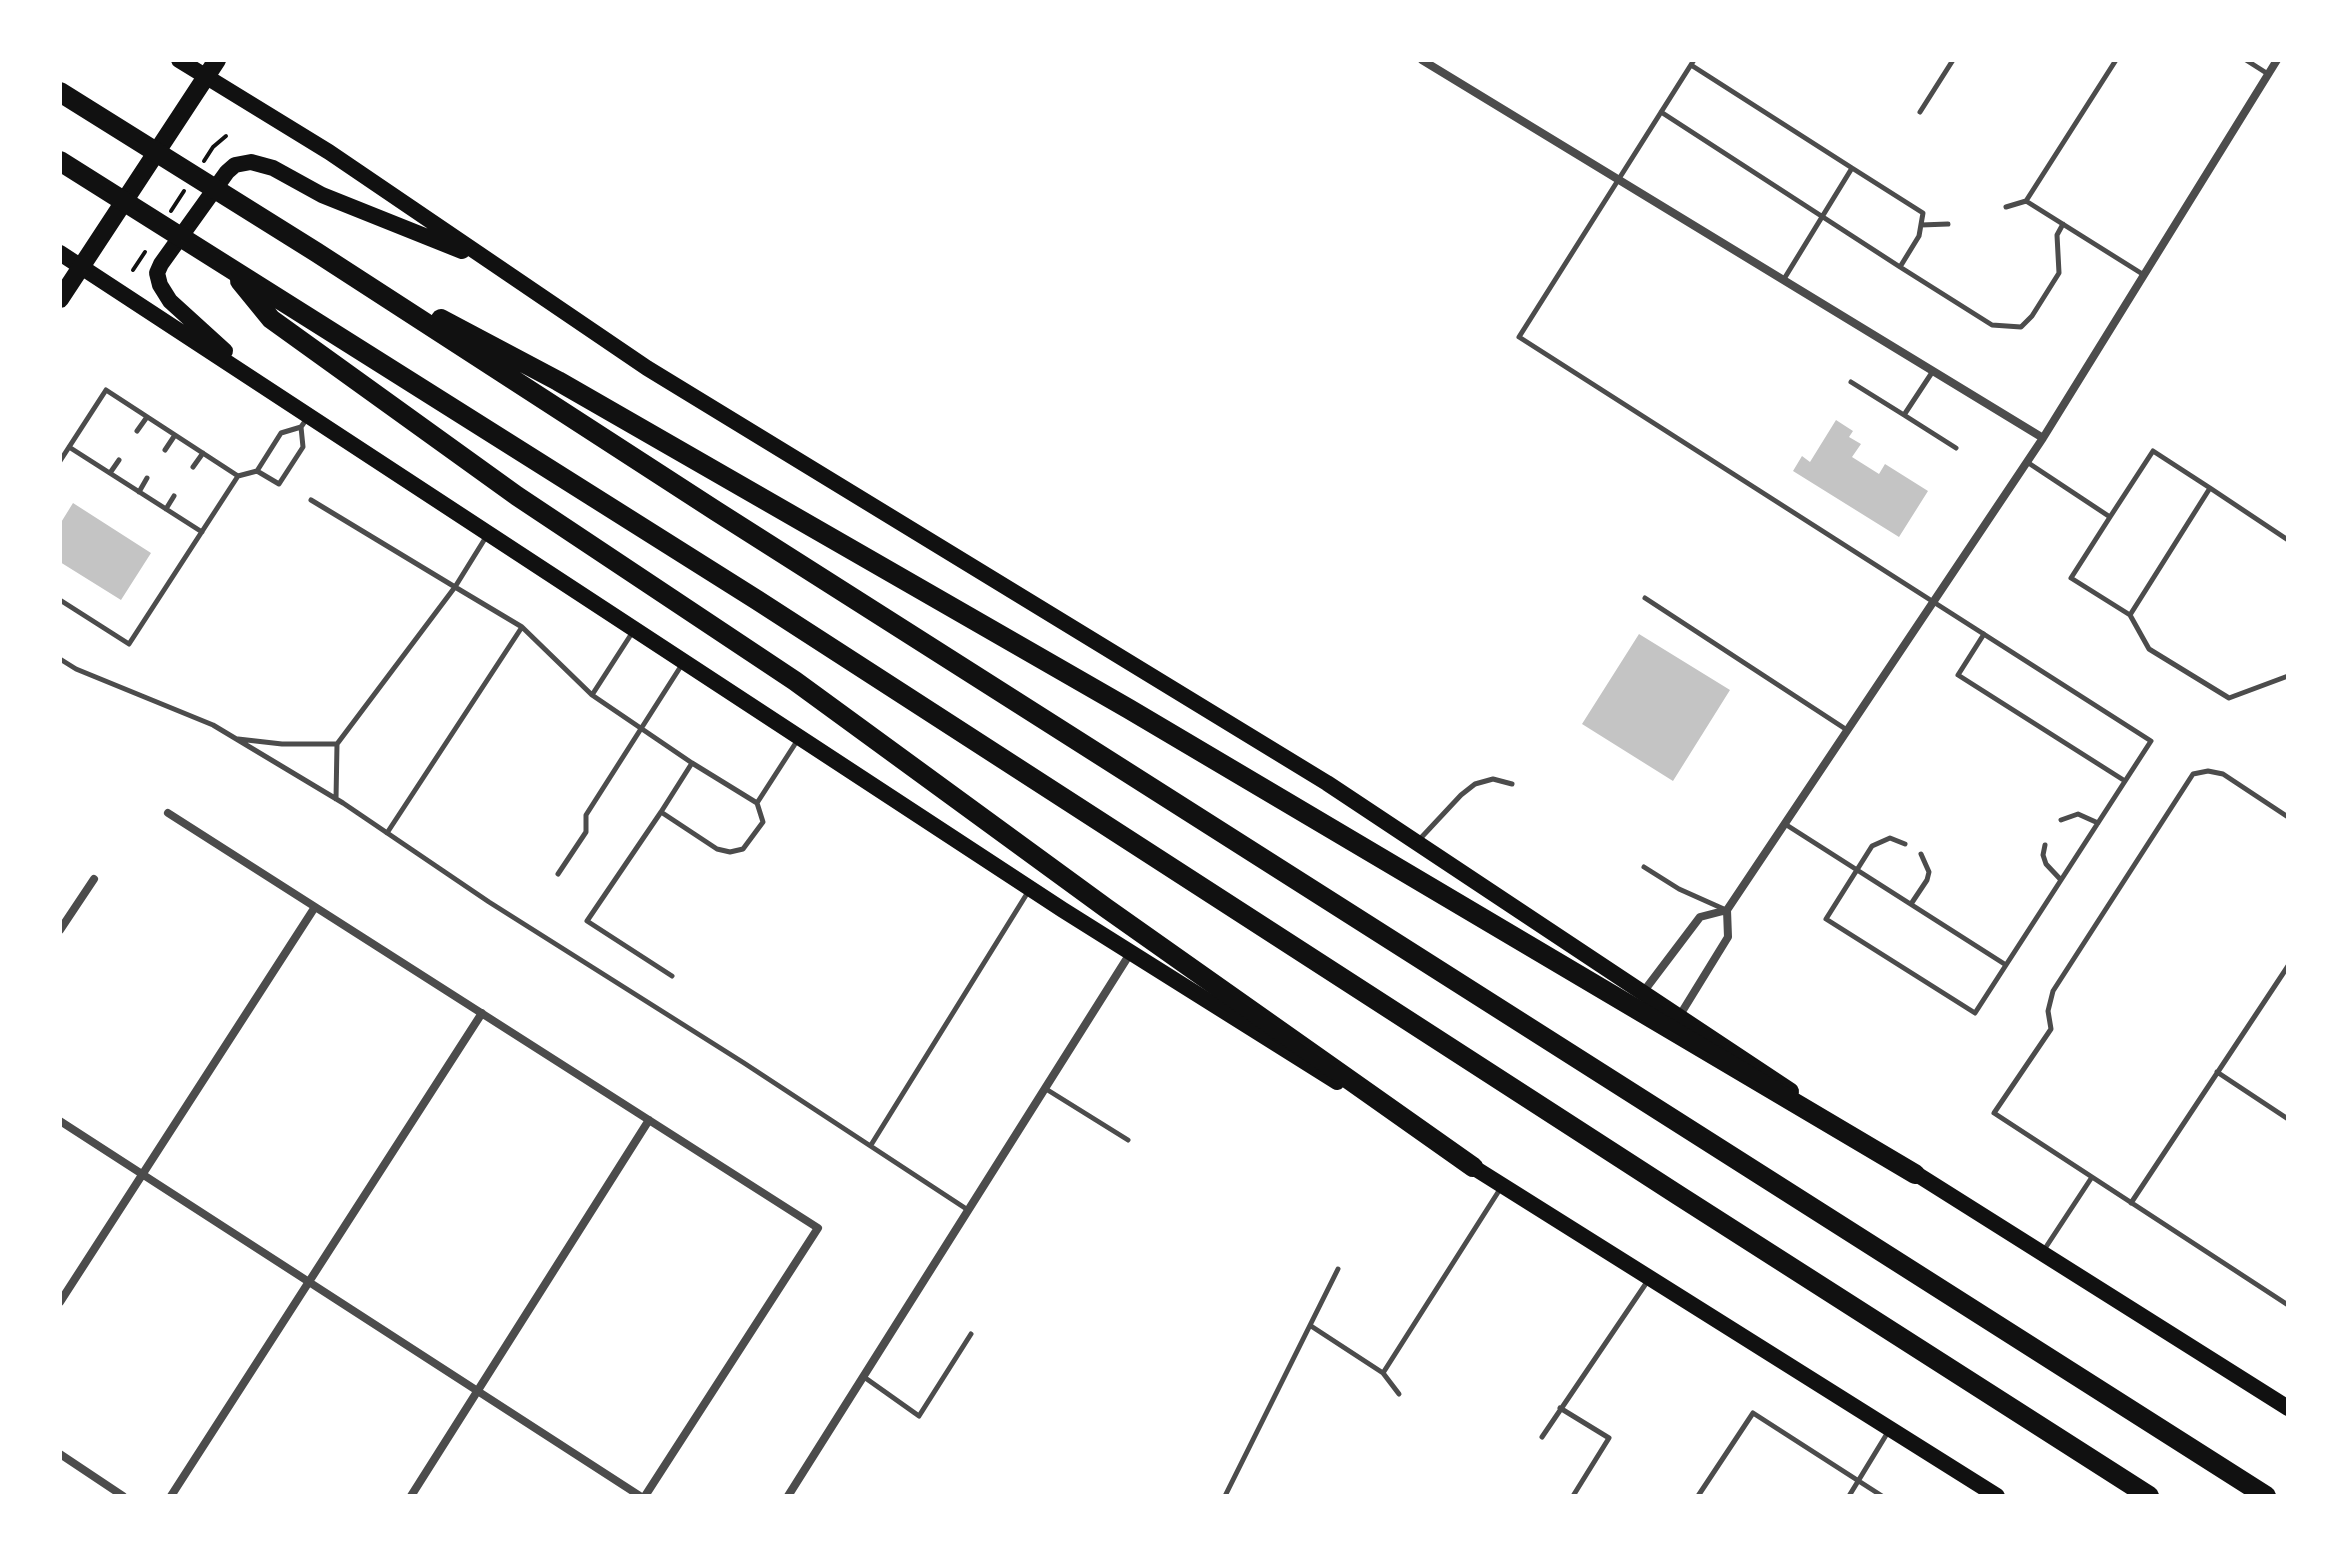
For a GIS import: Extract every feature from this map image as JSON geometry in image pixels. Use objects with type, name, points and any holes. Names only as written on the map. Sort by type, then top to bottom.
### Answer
[{"type":"highway","points":[[60,299],[217,60]]},
{"type":"highway","points":[[60,92],[316,252],[743,528],[2266,1496]]},
{"type":"highway","points":[[60,161],[757,600],[2149,1496]]},
{"type":"highway","points":[[316,252],[558,381],[1102,694],[1915,1174]]},
{"type":"highway","points":[[230,268],[271,319],[517,496],[795,681],[1106,908],[1473,1167]]},
{"type":"main road","points":[[179,60],[329,152],[647,368],[1327,783],[1915,1174],[2288,1408]]},
{"type":"main road","points":[[493,264],[322,195],[273,168],[251,162],[235,165],[219,183],[157,273],[170,301],[305,421],[489,533],[1030,888],[1997,1496]]},
{"type":"main road","points":[[60,253],[265,387]]},
{"type":"street","points":[[1422,60],[2043,438]]},
{"type":"street","points":[[1680,1015],[1728,937],[1727,910],[2043,438],[2277,60]]},
{"type":"street","points":[[60,1121],[642,1496],[818,1228],[168,813]]},
{"type":"street","points":[[60,930],[94,879]]},
{"type":"street","points":[[60,1302],[315,907]]},
{"type":"street","points":[[1644,991],[1700,917],[1727,910]]},
{"type":"street","points":[[788,1496],[1131,952]]},
{"type":"street","points":[[171,1496],[482,1013]]},
{"type":"street","points":[[411,1496],[649,1120]]},
{"type":"street","points":[[60,1454],[123,1496]]},
{"type":"lane","points":[[1920,112],[1953,60]]},
{"type":"lane","points":[[2006,207],[2026,201],[2116,60]]},
{"type":"lane","points":[[2246,60],[2268,74]]},
{"type":"lane","points":[[1900,267],[1919,236],[1923,213],[1693,62],[1519,337],[2151,741],[1975,1013],[1826,919],[1872,846],[1890,838],[1905,844]]},
{"type":"lane","points":[[1661,112],[1992,325],[2021,327],[2032,316],[2059,273],[2057,235],[2063,224]]},
{"type":"lane","points":[[1783,280],[1852,168]]},
{"type":"lane","points":[[2026,201],[2144,275]]},
{"type":"lane","points":[[1921,225],[1948,224]]},
{"type":"lane","points":[[1904,415],[1933,371]]},
{"type":"lane","points":[[1851,382],[1956,448]]},
{"type":"lane","points":[[60,461],[106,390],[238,476]]},
{"type":"lane","points":[[137,431],[147,417]]},
{"type":"lane","points":[[60,600],[129,644],[238,476],[257,471],[281,433],[305,421]]},
{"type":"lane","points":[[257,471],[279,484],[303,447],[305,421]]},
{"type":"lane","points":[[165,450],[175,435]]},
{"type":"lane","points":[[69,447],[202,532]]},
{"type":"lane","points":[[2288,540],[2153,451],[2071,578],[2130,615],[2149,649],[2229,698],[2288,676]]},
{"type":"lane","points":[[193,467],[203,453]]},
{"type":"lane","points":[[110,473],[119,460]]},
{"type":"lane","points":[[2027,462],[2110,517]]},
{"type":"lane","points":[[139,492],[147,478]]},
{"type":"lane","points":[[2130,615],[2210,488]]},
{"type":"lane","points":[[166,509],[174,496]]},
{"type":"lane","points":[[311,500],[522,627],[592,695],[757,803],[763,822],[743,849],[730,852],[717,849],[661,812]]},
{"type":"lane","points":[[336,800],[337,744],[455,587],[489,533]]},
{"type":"lane","points":[[1645,598],[1847,730]]},
{"type":"lane","points":[[387,833],[522,627]]},
{"type":"lane","points":[[592,695],[634,629]]},
{"type":"lane","points":[[1984,634],[1958,675],[2125,781]]},
{"type":"lane","points":[[60,659],[76,669],[213,725],[237,739],[968,1210]]},
{"type":"lane","points":[[558,874],[586,832],[586,815],[684,661]]},
{"type":"lane","points":[[757,803],[799,737]]},
{"type":"lane","points":[[237,739],[282,744],[337,744]]},
{"type":"lane","points":[[672,976],[587,921],[692,763]]},
{"type":"lane","points":[[2288,817],[2223,774],[2208,771],[2193,774],[2053,991],[2048,1011],[2051,1029],[1994,1113],[2288,1305]]},
{"type":"lane","points":[[1417,842],[1475,784],[1493,779],[1512,784]]},
{"type":"lane","points":[[2061,820],[2078,814],[2098,823]]},
{"type":"lane","points":[[1785,824],[2006,965]]},
{"type":"lane","points":[[2045,845],[2043,855],[2046,864],[2061,880]]},
{"type":"lane","points":[[1911,904],[1929,872],[1921,854]]},
{"type":"lane","points":[[1644,867],[1679,889],[1727,910]]},
{"type":"lane","points":[[871,1145],[1030,888]]},
{"type":"lane","points":[[2131,1203],[2288,966]]},
{"type":"lane","points":[[2217,1072],[2288,1119]]},
{"type":"lane","points":[[1045,1088],[1128,1140]]},
{"type":"lane","points":[[2042,1254],[2092,1177]]},
{"type":"lane","points":[[1383,1373],[1502,1186]]},
{"type":"lane","points":[[1225,1496],[1338,1269]]},
{"type":"lane","points":[[1542,1437],[1649,1278]]},
{"type":"lane","points":[[1311,1326],[1383,1373],[1399,1394]]},
{"type":"lane","points":[[864,1376],[919,1416],[971,1334]]},
{"type":"lane","points":[[1560,1408],[1609,1438],[1573,1496]]},
{"type":"lane","points":[[1698,1496],[1753,1413],[1882,1496]]},
{"type":"lane","points":[[1849,1496],[1890,1428]]},
{"type":"path","points":[[197,172],[213,147],[226,136]]},
{"type":"path","points":[[165,221],[189,184]]},
{"type":"path","points":[[133,270],[149,246]]},
{"type":"building","points":[[1836,420],[1853,431],[1849,437],[1861,444],[1852,457],[1879,474],[1885,464],[1928,491],[1899,537],[1793,471],[1802,456],[1810,462]]},
{"type":"building","points":[[73,503],[151,553],[121,600],[60,562],[60,524]]},
{"type":"building","points":[[1639,634],[1730,690],[1673,781],[1582,724]]}]
